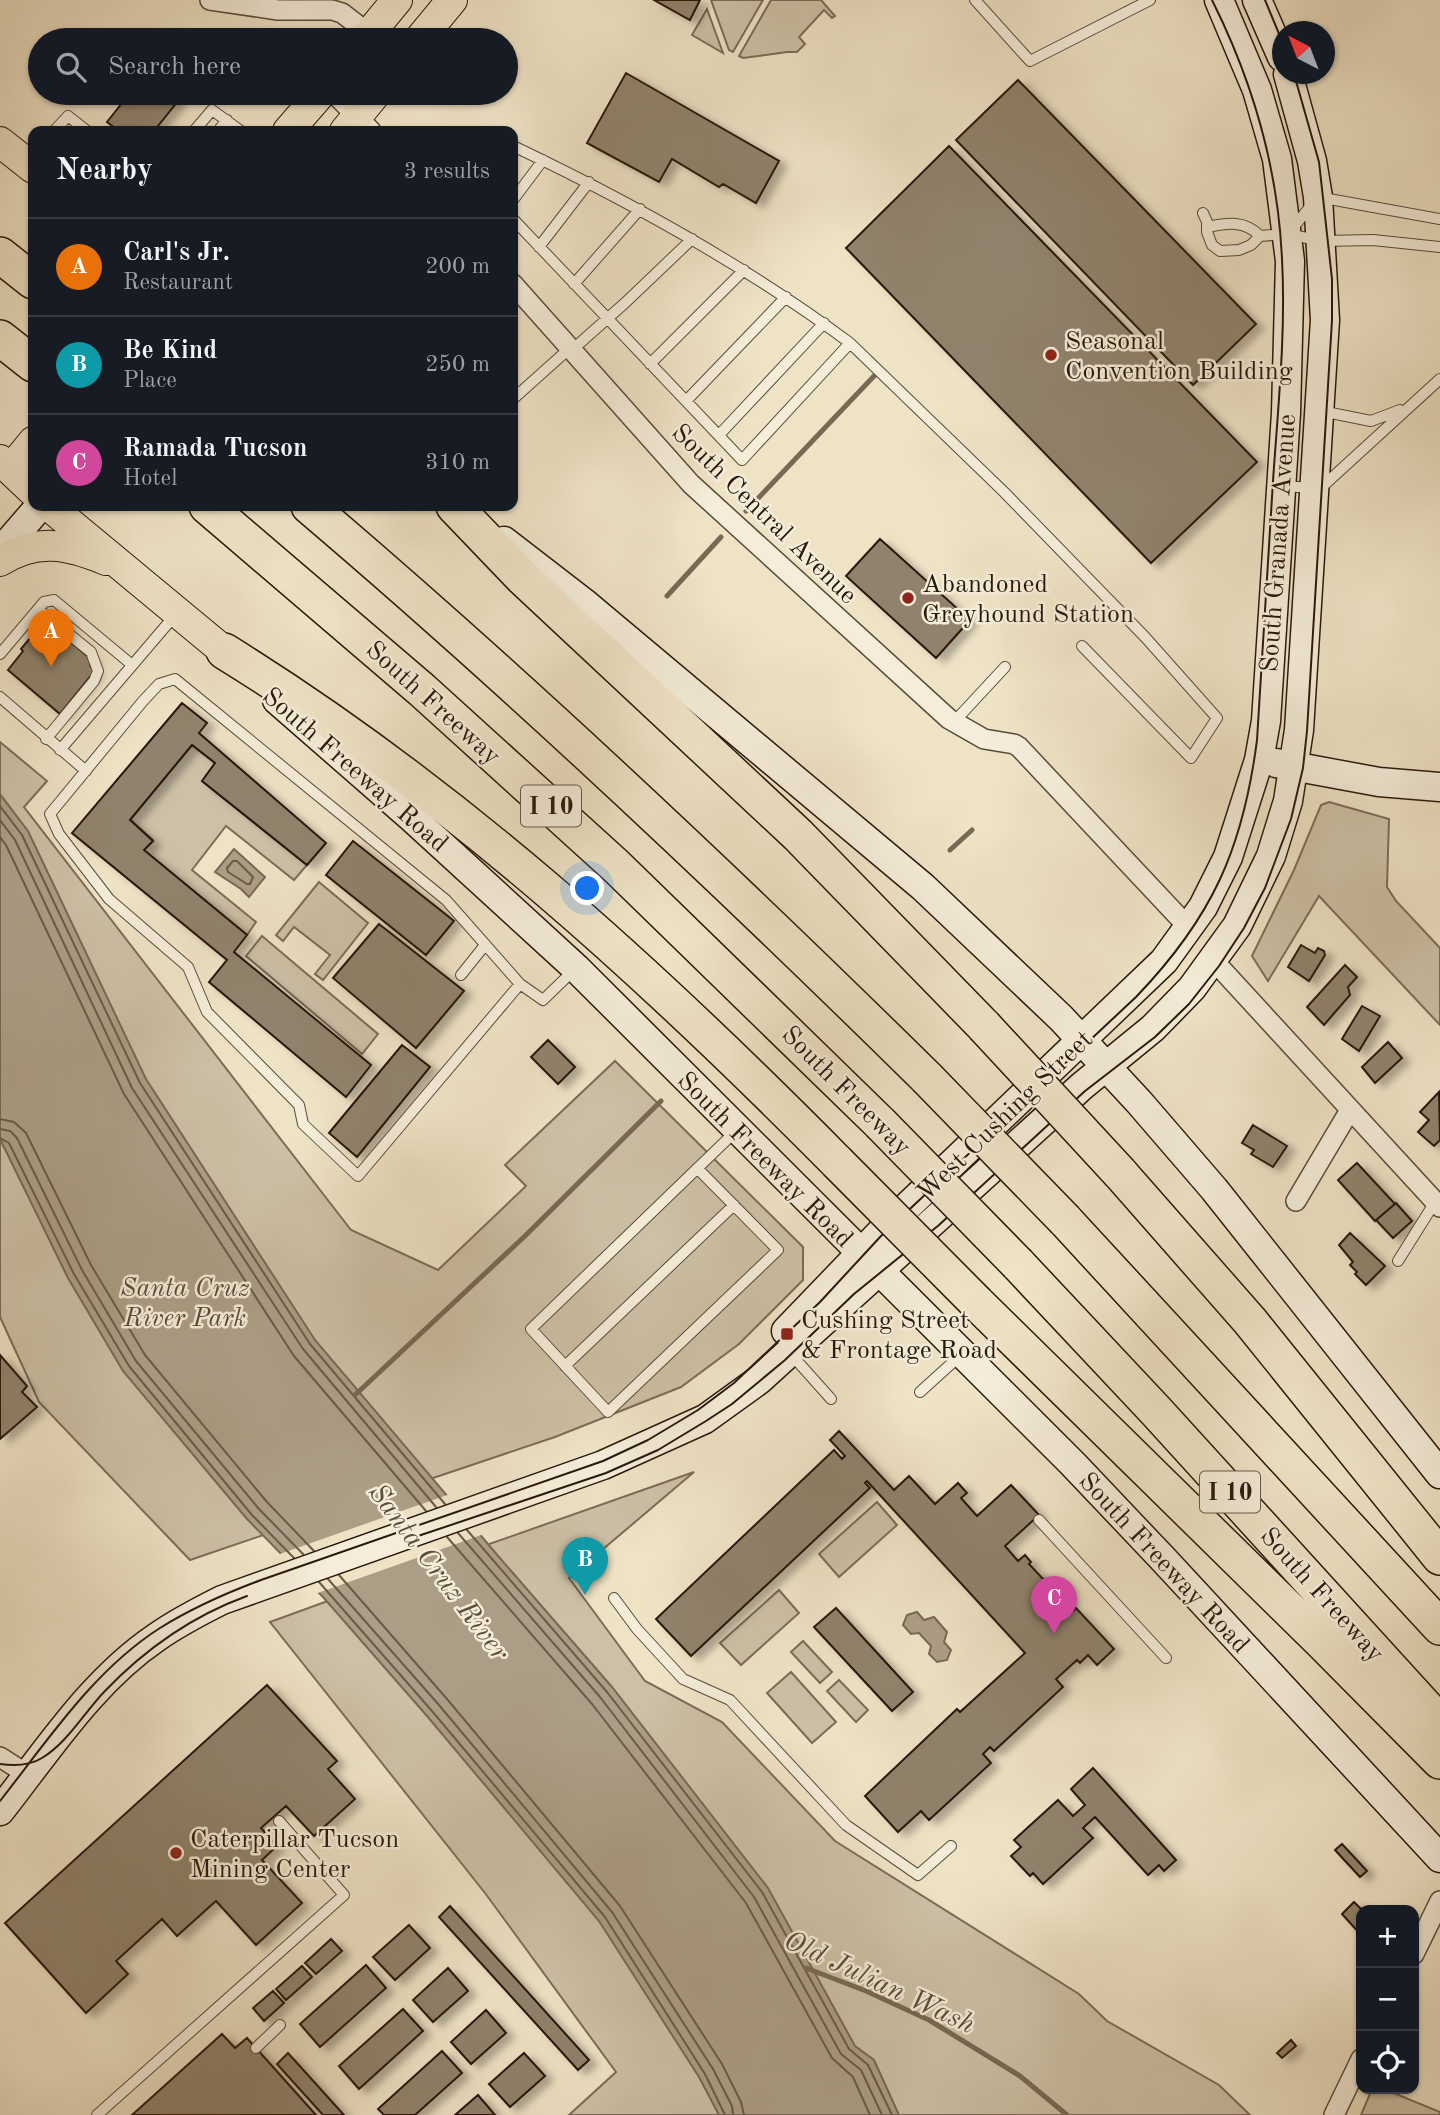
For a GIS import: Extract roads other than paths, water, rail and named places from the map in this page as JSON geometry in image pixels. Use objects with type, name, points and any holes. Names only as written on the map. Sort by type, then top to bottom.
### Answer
[{"type":"highway","points":[[0,255],[28,277]]},
{"type":"highway","name":"South Freeway","points":[[213,511],[422,690],[606,857],[880,1123],[1156,1411],[1440,1723]]},
{"type":"highway","name":"I 10","points":[[315,511],[643,803],[927,1077],[1065,1220],[1440,1627]]},
{"type":"highway","points":[[459,511],[522,577],[798,835],[984,1026],[1120,1173],[1250,1321],[1440,1557]]},
{"type":"highway","points":[[224,651],[292,694],[450,808],[547,887],[671,999],[1321,1640],[1440,1761]]},
{"type":"main road","points":[[377,28],[397,0]]},
{"type":"main road","points":[[429,28],[452,0]]},
{"type":"main road","points":[[292,126],[311,105]]},
{"type":"main road","points":[[357,126],[369,105]]},
{"type":"main road","points":[[0,142],[28,160]]},
{"type":"main road","points":[[28,447],[4,471],[28,488]]},
{"type":"main road","name":"South Freeway Road","points":[[56,511],[224,651]]},
{"type":"main road","points":[[0,561],[15,552],[41,544],[68,547],[120,565]]},
{"type":"street","points":[[210,0],[278,10],[332,10],[342,13],[359,28]]},
{"type":"street","name":"South Granada Avenue","points":[[1219,0],[1257,90],[1277,159],[1274,235],[1290,261],[1281,486],[1266,721],[1259,760]]},
{"type":"street","points":[[1257,0],[1272,33]]},
{"type":"street","name":"South Granada Avenue","points":[[1290,84],[1312,161],[1318,197],[1325,320],[1295,767]]},
{"type":"street","points":[[342,105],[357,126]]},
{"type":"street","name":"South Central Avenue","points":[[518,290],[691,484],[954,723],[984,739],[1019,747],[1189,928]]},
{"type":"street","points":[[0,552],[36,511]]},
{"type":"street","points":[[466,511],[583,603],[914,879],[988,946],[1162,1127],[1440,1474]]},
{"type":"street","name":"South Freeway Road","points":[[224,651],[456,857],[576,968],[962,1353],[1165,1561],[1440,1858]]},
{"type":"street","points":[[1259,760],[1387,783],[1440,787]]},
{"type":"street","name":"West Cushing Street","points":[[0,1811],[74,1714],[99,1686],[156,1637],[222,1600],[603,1465],[653,1444],[713,1413],[759,1380],[790,1353],[870,1262],[1082,1041],[1157,970],[1189,928],[1228,857],[1259,760]]},
{"type":"street","name":"West Cushing Street","points":[[653,1444],[734,1381],[802,1316],[1168,1014],[1214,961],[1244,913],[1266,867],[1284,818],[1295,767]]},
{"type":"street","points":[[1214,961],[1438,1205]]},
{"type":"street","points":[[1296,1200],[1350,1110]]},
{"type":"street","points":[[0,1757],[28,1775]]},
{"type":"street","points":[[1419,1944],[1440,1901]]},
{"type":"street","points":[[1334,2114],[1356,2069]]},
{"type":"lane","points":[[975,0],[1030,61],[1150,0]]},
{"type":"lane","points":[[198,126],[212,110],[233,126]]},
{"type":"lane","points":[[59,126],[68,116],[81,126]]},
{"type":"lane","points":[[222,126],[226,120]]},
{"type":"lane","points":[[518,148],[589,182],[692,239],[786,297],[850,343],[1004,492],[1145,637],[1217,718],[1191,758],[1082,646]]},
{"type":"lane","points":[[518,193],[543,160]]},
{"type":"lane","points":[[539,247],[589,182]]},
{"type":"lane","points":[[1203,214],[1212,245],[1220,251],[1239,250],[1274,235],[1318,197],[1440,219]]},
{"type":"lane","points":[[574,284],[640,209]]},
{"type":"lane","points":[[1208,228],[1224,223],[1238,223],[1274,235],[1322,241],[1373,240],[1440,247]]},
{"type":"lane","points":[[518,224],[742,460],[850,343]]},
{"type":"lane","points":[[518,395],[607,319],[692,239]]},
{"type":"lane","points":[[650,364],[744,270]]},
{"type":"lane","points":[[685,401],[786,297]]},
{"type":"lane","points":[[719,435],[824,323]]},
{"type":"lane","points":[[1281,486],[1323,486],[1440,379]]},
{"type":"lane","points":[[1319,410],[1371,422],[1407,407]]},
{"type":"lane","points":[[0,654],[44,602],[54,600],[131,664]]},
{"type":"lane","points":[[38,609],[90,652],[98,671],[94,681],[46,738]]},
{"type":"lane","points":[[60,750],[177,612]]},
{"type":"lane","points":[[954,723],[1005,667]]},
{"type":"lane","points":[[520,984],[358,1176],[303,1124],[299,1105],[207,1013],[188,967],[108,899],[59,834],[50,814],[151,692],[159,684],[175,679],[446,900],[520,984],[543,1000],[576,968]]},
{"type":"lane","points":[[0,697],[86,771]]},
{"type":"lane","points":[[461,975],[485,945]]},
{"type":"lane","points":[[698,1169],[778,1251],[608,1412],[531,1328],[737,1130]]},
{"type":"lane","points":[[565,1366],[734,1205]]},
{"type":"lane","points":[[1398,1261],[1438,1205]]},
{"type":"lane","points":[[790,1353],[831,1399]]},
{"type":"lane","points":[[920,1392],[962,1353]]},
{"type":"lane","points":[[1039,1520],[1166,1658]]},
{"type":"lane","points":[[614,1598],[637,1629],[683,1679],[730,1700],[846,1825],[918,1875],[951,1846]]},
{"type":"lane","points":[[97,2115],[344,1895],[279,1821]]},
{"type":"lane","points":[[256,2048],[280,2025]]},
{"type":"water","name":"Santa Cruz River","points":[[0,794],[28,831],[146,1079],[315,1340],[612,1687],[768,1888],[855,2046],[874,2060],[899,2115],[719,2115],[699,2077],[599,1921],[427,1716],[323,1597],[247,1519],[123,1371],[68,1278],[0,1139]]},
{"type":"water","points":[[234,849],[265,877],[249,897],[215,872]]},
{"type":"water","points":[[917,1612],[924,1620],[934,1617],[947,1632],[944,1642],[951,1650],[947,1660],[937,1662],[929,1654],[931,1646],[919,1633],[911,1634],[903,1625],[907,1615]]},
{"type":"waterway","points":[[746,511],[875,375]]},
{"type":"waterway","points":[[667,596],[721,537]]},
{"type":"waterway","points":[[950,850],[972,830]]},
{"type":"waterway","points":[[355,1395],[525,1236],[661,1101]]},
{"type":"waterway","name":"Old Julian Wash","points":[[806,1968],[866,1991],[929,2020],[1020,2076],[1067,2115]]},
{"type":"tram line","points":[[0,1801],[93,1685],[136,1645],[172,1621],[209,1601],[261,1580],[603,1461],[648,1440],[698,1410],[734,1383],[820,1302],[881,1236],[1136,997],[1185,939],[1220,880],[1233,848],[1251,779],[1257,740],[1282,342],[1282,259],[1269,159],[1251,93],[1212,0]]},
{"type":"tram line","points":[[1265,0],[1274,21]]},
{"type":"tram line","points":[[415,1537],[606,1473],[658,1450],[732,1404],[785,1360],[854,1294],[939,1225],[1085,1091],[1155,1037],[1189,1004],[1244,928],[1265,888],[1291,819],[1303,768],[1307,731],[1332,320],[1332,279],[1319,162],[1297,84]]},
{"type":"tram line","points":[[0,1764],[32,1763],[51,1752],[119,1677],[152,1648],[188,1624],[247,1596]]},
{"type":"place","name":"Seasonal Convention Building","points":[[1051,355]]},
{"type":"place","name":"Abandoned Greyhound Station","points":[[908,598]]},
{"type":"place","name":"Carl's Jr.","points":[[51,667]]},
{"type":"place","name":"Cushing Street & Frontage Road","points":[[787,1334]]},
{"type":"place","name":"Be Kind","points":[[585,1595]]},
{"type":"place","name":"Ramada Tucson","points":[[1054,1634]]},
{"type":"place","name":"Caterpillar Tucson Mining Center","points":[[176,1853]]},
{"type":"park label","name":"Santa Cruz River Park","points":[[185,1302]]}]
